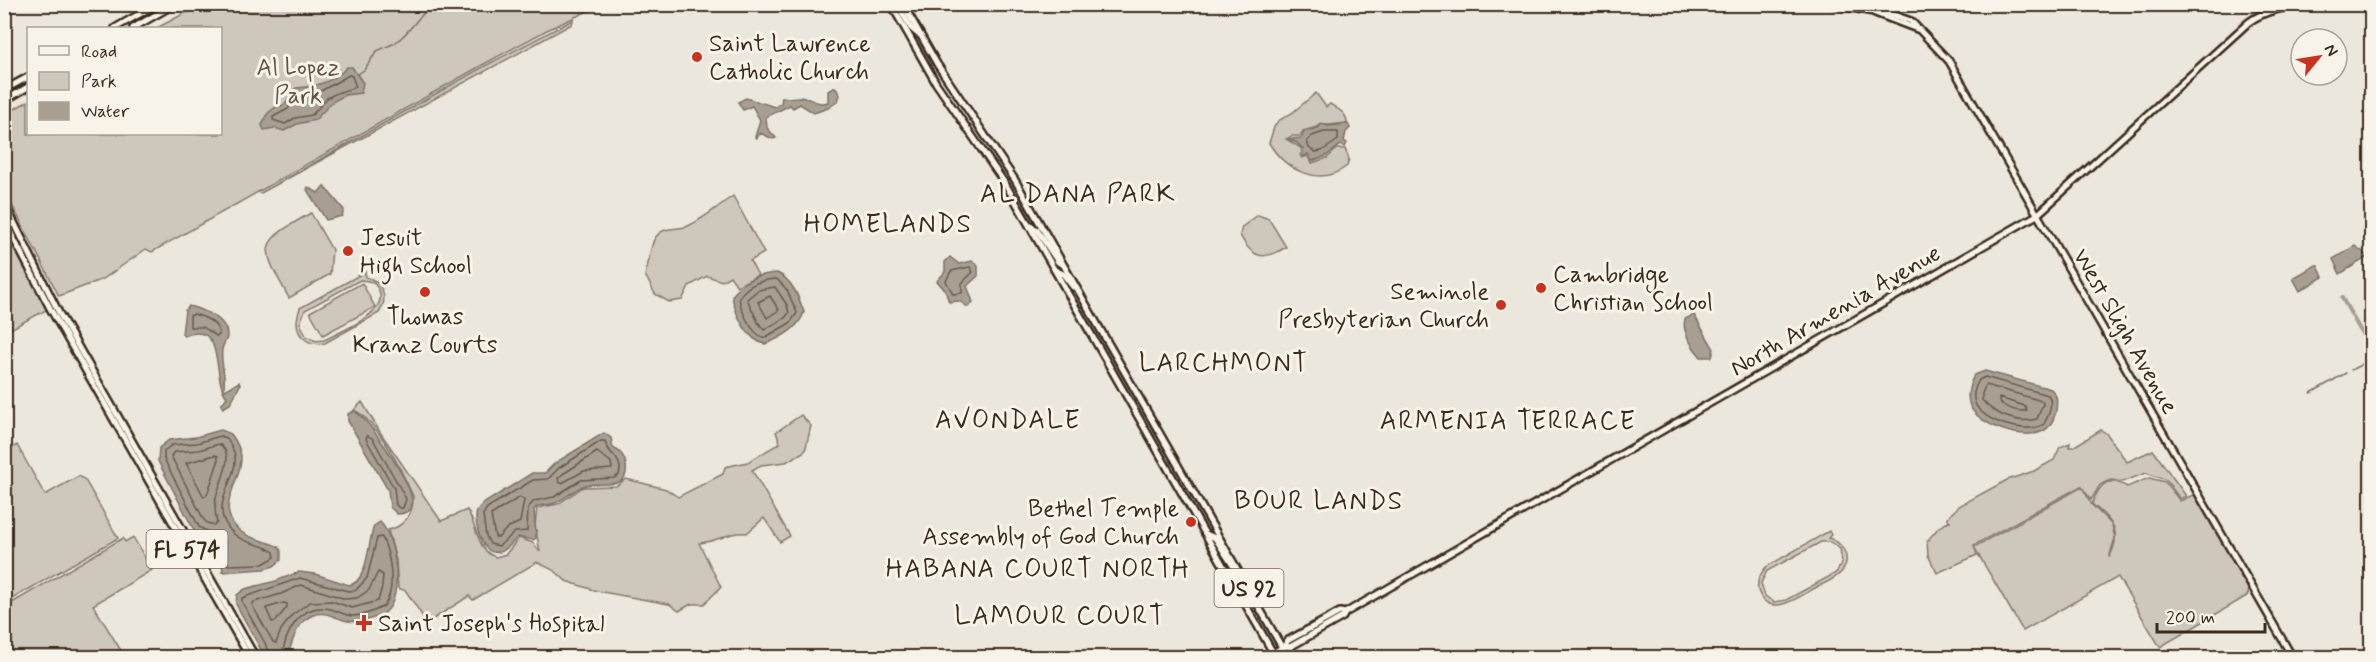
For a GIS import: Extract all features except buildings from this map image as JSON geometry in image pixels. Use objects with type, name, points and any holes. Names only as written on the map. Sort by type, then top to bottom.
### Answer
[{"type":"main road","points":[[117,27],[157,4]]},
{"type":"main road","points":[[135,27],[176,4]]},
{"type":"main road","name":"US 92","points":[[891,4],[936,83],[984,151],[1055,270],[1275,655]]},
{"type":"main road","points":[[897,4],[911,28],[922,37]]},
{"type":"main road","name":"US 92","points":[[903,4],[946,78],[1006,165],[1284,646],[1288,657]]},
{"type":"main road","name":"West Sligh Avenue","points":[[1830,4],[1874,12],[1882,10],[1898,15],[1911,21],[1942,51],[1957,73],[2293,657]]},
{"type":"main road","name":"North Armenia Avenue","points":[[1264,657],[1275,655],[1284,646],[1290,647],[1343,617],[1345,613],[2037,214],[2249,22],[2257,16],[2277,9],[2312,4]]},
{"type":"main road","points":[[4,90],[27,78]]},
{"type":"main road","points":[[4,101],[27,88]]},
{"type":"main road","name":"FL 574","points":[[4,202],[60,313],[256,657]]},
{"type":"main road","name":"FL 574","points":[[4,220],[53,313],[250,657]]},
{"type":"main road","points":[[1027,223],[1037,230],[1058,262],[1064,265]]},
{"type":"main road","points":[[1055,270],[1063,274],[1089,315],[1093,316]]},
{"type":"main road","points":[[1206,533],[1215,538],[1234,570],[1246,582]]},
{"type":"green space","name":"Al Lopez Park","points":[[200,5],[601,5],[547,30],[484,64],[152,252],[146,249],[103,279],[59,296],[5,191],[4,115],[27,102],[27,135],[222,135],[222,27],[159,27]]},
{"type":"green space","points":[[573,20],[572,24],[259,194],[485,66]]},
{"type":"green space","points":[[1316,93],[1326,107],[1330,104],[1342,112],[1347,123],[1328,125],[1322,123],[1303,131],[1300,136],[1286,139],[1301,148],[1302,158],[1307,156],[1312,163],[1327,158],[1337,149],[1345,149],[1349,159],[1347,166],[1337,172],[1315,176],[1304,173],[1284,161],[1269,143],[1278,121],[1292,113]]},
{"type":"green space","points":[[733,196],[764,253],[750,261],[758,275],[737,286],[730,276],[722,281],[707,276],[689,286],[682,300],[669,302],[655,294],[645,275],[652,246],[658,234],[696,222]]},
{"type":"green space","points":[[311,213],[332,250],[330,274],[289,298],[272,267],[268,247],[280,232]]},
{"type":"green space","points":[[1258,215],[1269,219],[1286,247],[1265,256],[1249,249],[1240,235],[1242,227]]},
{"type":"green space","points":[[4,225],[48,309],[5,332],[4,332]]},
{"type":"green space","points":[[365,272],[366,277],[377,283],[384,296],[379,313],[320,344],[306,340],[299,333],[297,322],[300,308]],"holes":[[[360,280],[369,281],[378,288],[380,299],[377,307],[361,321],[324,340],[316,341],[306,336],[300,323],[305,310]]]},
{"type":"green space","points":[[362,283],[375,307],[323,335],[310,312]]},
{"type":"green space","points":[[362,402],[441,521],[467,510],[481,544],[485,550],[496,557],[506,554],[519,538],[533,543],[540,552],[535,525],[537,508],[558,504],[583,487],[616,486],[626,479],[666,489],[678,497],[723,474],[725,467],[748,462],[780,443],[776,432],[801,415],[811,426],[805,451],[786,462],[761,465],[752,470],[790,536],[780,542],[764,518],[747,533],[699,543],[721,587],[704,604],[691,604],[679,611],[669,604],[597,591],[566,581],[555,571],[537,562],[473,600],[469,596],[427,623],[406,591],[398,588],[396,560],[388,530],[399,526],[407,518],[412,508],[413,496],[381,436],[363,416],[354,410]]},
{"type":"green space","points":[[2101,430],[2107,434],[2127,462],[2153,450],[2186,496],[2180,499],[2166,480],[2146,473],[2122,482],[2112,480],[2106,482],[2100,485],[2091,500],[2081,486],[1974,545],[1977,555],[1937,573],[1928,555],[1927,541],[1939,527],[1950,521],[1947,518],[1959,506],[2007,480],[2034,471],[2054,460],[2060,447],[2070,443],[2069,447],[2073,447]]},
{"type":"green space","points":[[17,445],[45,495],[79,476],[85,480],[118,538],[5,603],[5,452]]},
{"type":"green space","points":[[2149,478],[2165,482],[2180,501],[2195,494],[2249,591],[2247,596],[2160,647],[2118,577],[2023,631],[1974,547],[2082,487],[2092,505],[2112,525],[2092,504],[2101,487],[2109,482],[2127,487]]},
{"type":"green space","points":[[1829,531],[1831,535],[1828,538],[1837,542],[1846,555],[1843,570],[1834,578],[1794,600],[1778,605],[1764,601],[1759,593],[1759,579],[1766,567]],"holes":[[[1821,542],[1830,542],[1840,549],[1842,563],[1836,573],[1786,600],[1774,602],[1765,596],[1761,583],[1767,571]]]},
{"type":"green space","points":[[133,537],[152,570],[93,605],[125,657],[5,657],[5,607],[123,538],[125,542]]},
{"type":"water","points":[[347,67],[352,67],[363,83],[361,93],[345,95],[332,102],[315,120],[297,124],[284,131],[275,128],[264,130],[262,125],[268,113],[284,105],[296,88],[324,83]]},
{"type":"water","points":[[835,87],[840,95],[838,101],[828,108],[814,113],[800,104],[793,108],[790,105],[766,117],[767,128],[776,138],[773,139],[760,133],[757,138],[755,137],[760,120],[752,106],[743,110],[738,102],[746,98],[775,107],[781,103],[782,97],[797,97],[824,103],[828,102],[828,91]]},
{"type":"water","points":[[1322,124],[1328,126],[1348,124],[1350,128],[1346,132],[1344,141],[1347,143],[1345,147],[1341,145],[1326,156],[1312,161],[1308,154],[1303,157],[1304,150],[1297,143],[1288,139],[1301,138],[1304,132],[1318,128]]},
{"type":"water","points":[[324,186],[344,210],[342,216],[326,220],[307,190],[308,187],[318,193]]},
{"type":"water","points":[[2355,246],[2366,258],[2340,274],[2333,259]]},
{"type":"water","points":[[950,257],[959,264],[972,261],[978,266],[978,276],[967,286],[973,302],[968,307],[959,301],[949,302],[945,290],[937,281],[945,272],[945,262]]},
{"type":"water","points":[[2316,265],[2323,277],[2300,291],[2293,278]]},
{"type":"water","points":[[777,273],[791,284],[804,312],[794,328],[765,344],[747,332],[736,311],[732,296],[752,279]]},
{"type":"water","points":[[189,306],[214,316],[226,330],[227,337],[222,355],[224,388],[225,390],[239,382],[240,385],[230,404],[223,408],[221,405],[227,397],[222,389],[212,343],[207,336],[198,333],[184,336],[182,334],[185,310]]},
{"type":"water","points":[[1694,315],[1714,349],[1712,357],[1701,357],[1686,334],[1685,319]]},
{"type":"water","points":[[1985,371],[2051,389],[2056,396],[2057,404],[2055,416],[2049,426],[2037,433],[2015,433],[1983,420],[1970,406],[1968,394],[1974,375]]},
{"type":"water","points":[[354,411],[379,438],[405,480],[412,500],[410,509],[406,512],[397,514],[390,507],[388,490],[348,421],[348,414]]},
{"type":"water","points":[[221,430],[231,434],[238,445],[241,456],[229,504],[232,522],[244,534],[279,547],[281,560],[274,566],[264,569],[223,572],[220,544],[201,536],[194,530],[158,461],[159,448],[169,440],[196,437]]},
{"type":"water","points":[[604,433],[611,438],[613,448],[625,459],[626,474],[623,479],[612,484],[583,486],[555,503],[537,506],[534,510],[536,538],[533,540],[518,537],[507,548],[499,552],[488,549],[480,538],[476,523],[477,511],[483,504],[532,473],[545,473],[555,463]]},
{"type":"water","points":[[380,522],[390,541],[396,568],[396,582],[391,606],[384,613],[362,621],[348,621],[331,615],[313,615],[298,628],[287,657],[265,657],[236,604],[237,595],[245,589],[299,572],[315,574],[349,585],[355,583],[364,569],[374,526]]},
{"type":"waterway","points":[[396,42],[425,12],[437,4]]},
{"type":"waterway","points":[[358,74],[364,70],[377,51],[395,43]]},
{"type":"waterway","points":[[2342,298],[2372,351]]},
{"type":"waterway","points":[[2351,370],[2372,359]]},
{"type":"waterway","points":[[2311,393],[2346,373]]},
{"type":"place","name":"Saint Lawrence Catholic Church","points":[[697,57]]},
{"type":"place","name":"Jesuit High School","points":[[348,251]]},
{"type":"place","name":"Cambridge Christian School","points":[[1541,288]]},
{"type":"place","name":"Thomas Kranz Courts","points":[[425,292]]},
{"type":"place","name":"Seminole Presbyterian Church","points":[[1501,305]]},
{"type":"place","name":"Bethel Temple Assembly of God Church","points":[[1191,522]]},
{"type":"place","name":"Saint Joseph's Hospital","points":[[364,623]]},
{"type":"district","name":"AL DANA PARK","points":[[1078,193]]},
{"type":"district","name":"HOMELANDS","points":[[888,223]]},
{"type":"district","name":"LARCHMONT","points":[[1224,362]]},
{"type":"district","name":"AVONDALE","points":[[1008,419]]},
{"type":"district","name":"ARMENIA TERRACE","points":[[1508,420]]},
{"type":"district","name":"BOUR LANDS","points":[[1319,500]]},
{"type":"district","name":"HABANA COURT NORTH","points":[[1038,568]]},
{"type":"district","name":"LAMOUR COURT","points":[[1060,615]]}]
